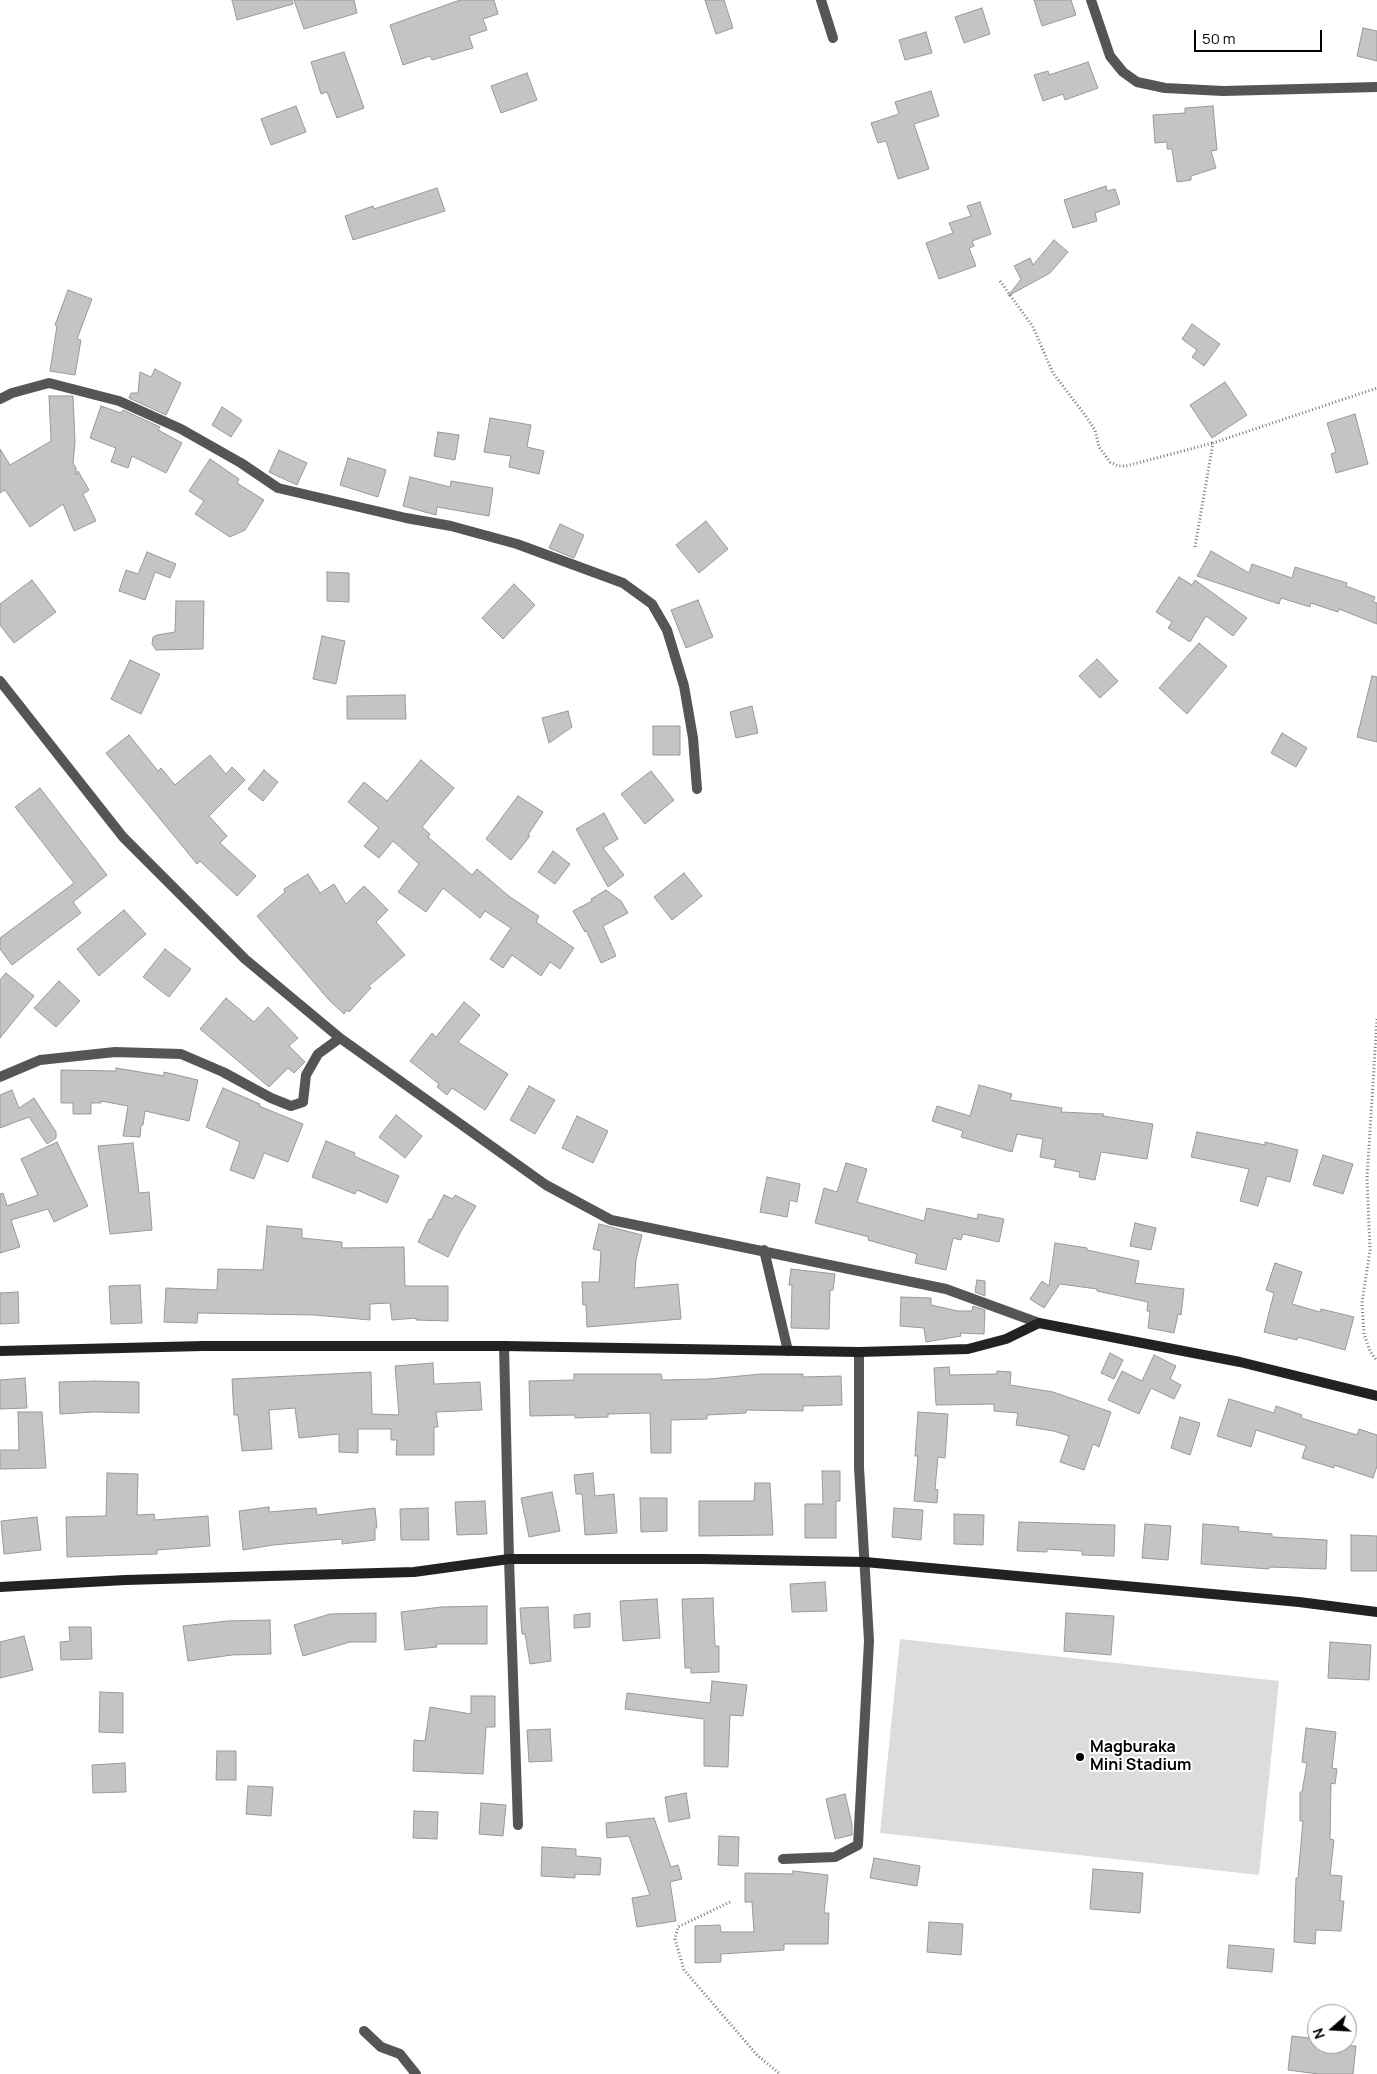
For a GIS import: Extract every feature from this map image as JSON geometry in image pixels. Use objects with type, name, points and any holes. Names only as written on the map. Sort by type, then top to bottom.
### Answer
[{"type":"street","points":[[821,0],[833,38]]},
{"type":"street","points":[[1091,0],[1110,56],[1122,72],[1137,82],[1165,88],[1223,91],[1377,87]]},
{"type":"street","points":[[0,399],[12,392],[49,383],[119,401],[182,429],[241,463],[278,488],[406,518],[451,526],[517,544],[624,583],[652,604],[667,630],[684,686],[694,738],[697,789]]},
{"type":"street","points":[[0,682],[123,837],[245,959],[340,1038],[546,1185],[611,1220],[946,1289],[1039,1323],[1240,1362],[1377,1396]]},
{"type":"street","points":[[0,1077],[40,1060],[115,1052],[181,1054],[224,1072],[271,1098],[291,1106],[303,1102],[306,1075],[318,1054],[340,1038]]},
{"type":"street","points":[[764,1250],[788,1351]]},
{"type":"street","points":[[0,1350],[203,1346],[504,1346],[858,1352],[968,1349],[1006,1339],[1039,1323]]},
{"type":"street","points":[[504,1346],[508,1559],[518,1826]]},
{"type":"street","points":[[783,1859],[835,1857],[858,1845],[868,1641],[859,1467],[858,1352]]},
{"type":"street","points":[[0,1587],[135,1580],[414,1572],[508,1559],[703,1559],[865,1562],[1299,1602],[1377,1612]]},
{"type":"street","points":[[364,2031],[381,2047],[400,2054],[416,2074]]},
{"type":"path","points":[[1000,281],[1033,328],[1053,373],[1095,430],[1099,448],[1110,462],[1118,466],[1126,466],[1213,443],[1377,388]]},
{"type":"path","points":[[1195,547],[1213,443]]},
{"type":"path","points":[[1377,1019],[1367,1178],[1370,1250],[1362,1303],[1364,1334],[1370,1351],[1377,1361]]},
{"type":"path","points":[[730,1902],[678,1927],[675,1939],[684,1970],[757,2055],[780,2074]]},
{"type":"shaded area","name":"Magburaka Mini Stadium","points":[[900,1639],[1279,1681],[1259,1875],[880,1833]]},
{"type":"building","points":[[232,0],[292,0],[293,4],[237,20]]},
{"type":"building","points":[[294,0],[354,0],[357,13],[304,29]]},
{"type":"building","points":[[460,0],[494,0],[498,14],[483,19],[487,30],[469,36],[473,48],[432,60],[430,56],[403,65],[390,25]]},
{"type":"building","points":[[705,0],[724,0],[733,28],[716,34]]},
{"type":"building","points":[[1034,0],[1071,0],[1076,15],[1042,26]]},
{"type":"building","points":[[982,8],[990,34],[964,43],[955,17]]},
{"type":"building","points":[[1363,28],[1377,31],[1377,61],[1357,56]]},
{"type":"building","points":[[926,32],[932,53],[905,60],[899,40]]},
{"type":"building","points":[[344,52],[364,108],[337,118],[327,92],[321,94],[311,62]]},
{"type":"building","points":[[1088,62],[1098,88],[1065,100],[1063,94],[1043,101],[1034,75],[1048,71],[1049,75]]},
{"type":"building","points":[[527,73],[537,100],[501,113],[491,86]]},
{"type":"building","points":[[931,91],[939,116],[914,124],[929,169],[898,179],[886,141],[878,143],[871,123],[899,114],[895,102]]},
{"type":"building","points":[[296,106],[306,132],[271,145],[261,119]]},
{"type":"building","points":[[1213,106],[1217,150],[1211,151],[1216,168],[1191,176],[1191,180],[1177,182],[1172,149],[1167,149],[1167,142],[1155,143],[1153,115],[1185,113],[1185,108]]},
{"type":"building","points":[[1106,186],[1107,191],[1115,189],[1120,204],[1095,213],[1097,221],[1073,228],[1064,200]]},
{"type":"building","points":[[437,188],[445,211],[353,240],[345,216],[373,206],[374,209]]},
{"type":"building","points":[[980,202],[991,234],[972,241],[974,246],[969,248],[976,266],[939,279],[926,243],[953,233],[949,223],[971,216],[967,206]]},
{"type":"building","points":[[1054,240],[1068,252],[1050,273],[1008,296],[1021,279],[1014,266],[1030,258],[1033,265]]},
{"type":"building","points":[[68,290],[92,299],[77,339],[81,340],[75,375],[50,371],[57,326],[55,325]]},
{"type":"building","points":[[1192,324],[1220,344],[1204,366],[1192,357],[1197,350],[1182,339]]},
{"type":"building","points":[[155,369],[181,383],[166,415],[129,398],[131,393],[138,393],[140,372],[151,377]]},
{"type":"building","points":[[1225,382],[1247,415],[1212,438],[1190,405]]},
{"type":"building","points":[[49,396],[73,396],[75,442],[73,463],[76,468],[76,475],[78,471],[89,490],[83,494],[96,521],[74,531],[63,504],[30,527],[5,490],[0,493],[0,449],[10,465],[51,441]]},
{"type":"building","points":[[101,406],[121,413],[123,410],[160,427],[158,430],[182,443],[166,473],[132,456],[128,468],[111,462],[116,448],[90,438]]},
{"type":"building","points":[[222,407],[242,420],[231,437],[212,425]]},
{"type":"building","points":[[1355,414],[1368,464],[1336,473],[1331,454],[1336,452],[1327,423]]},
{"type":"building","points":[[490,418],[531,425],[527,447],[544,451],[539,474],[509,467],[511,456],[484,452]]},
{"type":"building","points":[[438,432],[459,435],[455,460],[434,456]]},
{"type":"building","points":[[279,450],[307,463],[297,485],[269,472]]},
{"type":"building","points":[[348,458],[386,470],[378,497],[340,485]]},
{"type":"building","points":[[210,459],[239,479],[237,483],[264,500],[245,530],[230,537],[195,514],[204,501],[189,491]]},
{"type":"building","points":[[410,477],[450,487],[451,481],[493,488],[489,516],[437,507],[436,515],[403,506]]},
{"type":"building","points":[[706,521],[728,549],[699,573],[676,545]]},
{"type":"building","points":[[560,524],[584,535],[574,558],[549,548]]},
{"type":"building","points":[[1211,551],[1249,573],[1252,564],[1292,578],[1295,567],[1347,583],[1346,586],[1375,597],[1373,602],[1377,603],[1377,624],[1339,609],[1338,612],[1311,603],[1310,607],[1281,598],[1279,604],[1197,576]]},
{"type":"building","points":[[147,552],[176,564],[170,578],[155,572],[145,600],[119,591],[126,570],[138,574]]},
{"type":"building","points":[[327,572],[349,573],[349,602],[327,601]]},
{"type":"building","points":[[1179,577],[1192,585],[1195,580],[1247,618],[1233,636],[1206,616],[1190,642],[1168,628],[1172,622],[1156,612]]},
{"type":"building","points":[[32,580],[56,612],[14,643],[0,625],[0,604]]},
{"type":"building","points":[[514,584],[535,605],[503,639],[482,618]]},
{"type":"building","points":[[698,600],[713,637],[686,648],[671,610]]},
{"type":"building","points":[[176,601],[204,601],[203,649],[156,650],[152,644],[153,637],[175,632]]},
{"type":"building","points":[[322,636],[345,641],[336,684],[313,679]]},
{"type":"building","points":[[1199,643],[1227,666],[1187,714],[1159,688]]},
{"type":"building","points":[[1097,659],[1118,681],[1100,698],[1079,676]]},
{"type":"building","points":[[130,660],[160,674],[141,714],[111,699]]},
{"type":"building","points":[[1372,676],[1377,677],[1377,742],[1357,737]]},
{"type":"building","points":[[405,695],[406,719],[347,719],[347,696]]},
{"type":"building","points":[[752,706],[758,733],[736,738],[730,712]]},
{"type":"building","points":[[568,711],[572,727],[549,743],[542,718]]},
{"type":"building","points":[[653,726],[680,726],[680,755],[653,755]]},
{"type":"building","points":[[1282,733],[1307,748],[1296,767],[1271,753]]},
{"type":"building","points":[[129,735],[158,771],[161,768],[175,785],[210,755],[226,774],[232,767],[245,780],[209,816],[227,836],[220,843],[256,876],[237,896],[200,861],[197,864],[106,753]]},
{"type":"building","points":[[421,760],[454,788],[422,827],[430,834],[428,837],[472,875],[477,869],[510,897],[539,916],[536,922],[574,948],[560,969],[550,962],[541,976],[512,955],[503,968],[490,959],[511,928],[485,911],[480,918],[443,888],[426,912],[398,892],[419,864],[393,841],[379,858],[364,846],[379,828],[348,802],[364,782],[387,801]]},
{"type":"building","points":[[264,770],[278,782],[263,801],[248,789]]},
{"type":"building","points":[[651,771],[674,800],[645,824],[621,794]]},
{"type":"building","points":[[40,788],[107,875],[73,902],[81,913],[12,965],[0,949],[0,938],[74,883],[15,807]]},
{"type":"building","points":[[518,796],[543,812],[528,835],[530,836],[511,860],[486,839]]},
{"type":"building","points":[[604,813],[618,839],[603,848],[624,875],[608,887],[576,829]]},
{"type":"building","points":[[553,851],[570,864],[555,884],[538,872]]},
{"type":"building","points":[[684,873],[702,896],[672,920],[654,897]]},
{"type":"building","points":[[308,874],[320,893],[334,884],[346,904],[364,886],[388,910],[376,922],[405,955],[369,986],[371,988],[349,1012],[347,1010],[344,1014],[329,1000],[257,916],[285,892],[284,889]]},
{"type":"building","points":[[606,890],[621,901],[628,913],[603,926],[616,956],[601,963],[586,930],[585,932],[573,911],[592,901],[591,899]]},
{"type":"building","points":[[124,910],[146,934],[99,976],[77,949]]},
{"type":"building","points":[[165,949],[191,969],[169,997],[143,977]]},
{"type":"building","points":[[6,973],[34,996],[0,1038],[0,980]]},
{"type":"building","points":[[59,981],[80,1001],[56,1027],[34,1008]]},
{"type":"building","points":[[226,998],[254,1022],[268,1007],[298,1038],[289,1046],[305,1062],[294,1073],[288,1068],[269,1087],[200,1029]]},
{"type":"building","points":[[464,1002],[480,1015],[458,1042],[508,1074],[485,1110],[452,1088],[447,1095],[437,1087],[439,1084],[410,1061],[432,1033],[436,1037]]},
{"type":"building","points":[[116,1068],[164,1076],[164,1072],[198,1080],[189,1121],[145,1111],[140,1137],[123,1136],[128,1106],[101,1101],[101,1103],[91,1103],[91,1114],[73,1114],[73,1103],[61,1103],[61,1070],[116,1071]]},
{"type":"building","points":[[979,1085],[1012,1094],[1010,1100],[1062,1108],[1061,1112],[1104,1114],[1103,1116],[1153,1124],[1147,1159],[1101,1152],[1095,1180],[1079,1177],[1080,1172],[1054,1167],[1056,1160],[1040,1157],[1043,1139],[1017,1134],[1012,1152],[961,1137],[963,1131],[932,1121],[937,1106],[970,1116]]},
{"type":"building","points":[[529,1086],[555,1100],[535,1134],[510,1120]]},
{"type":"building","points":[[223,1088],[260,1104],[259,1106],[303,1124],[288,1162],[264,1153],[254,1179],[230,1170],[240,1142],[206,1127]]},
{"type":"building","points":[[12,1090],[19,1108],[34,1098],[56,1132],[56,1138],[47,1144],[29,1117],[0,1128],[0,1095]]},
{"type":"building","points":[[396,1115],[422,1136],[405,1158],[379,1137]]},
{"type":"building","points":[[577,1116],[608,1131],[593,1163],[562,1148]]},
{"type":"building","points":[[1197,1132],[1265,1145],[1265,1142],[1298,1150],[1290,1182],[1267,1176],[1258,1206],[1240,1201],[1249,1169],[1191,1157]]},
{"type":"building","points":[[326,1141],[355,1153],[354,1156],[399,1176],[387,1203],[357,1190],[355,1194],[312,1177]]},
{"type":"building","points":[[57,1142],[88,1206],[54,1222],[48,1209],[11,1220],[20,1247],[0,1253],[0,1194],[3,1193],[7,1206],[38,1195],[21,1159]]},
{"type":"building","points":[[133,1143],[139,1193],[149,1192],[152,1230],[110,1234],[98,1146]]},
{"type":"building","points":[[1323,1155],[1353,1164],[1343,1194],[1313,1185]]},
{"type":"building","points":[[846,1163],[867,1169],[857,1202],[924,1221],[927,1208],[977,1219],[978,1214],[1004,1219],[999,1242],[963,1234],[961,1240],[953,1238],[946,1270],[915,1263],[917,1254],[868,1240],[869,1237],[815,1223],[824,1188],[837,1192]]},
{"type":"building","points":[[767,1177],[800,1184],[797,1202],[790,1200],[787,1217],[760,1212]]},
{"type":"building","points":[[444,1195],[453,1199],[455,1195],[476,1206],[448,1257],[418,1242],[429,1219],[431,1220]]},
{"type":"building","points":[[1135,1223],[1156,1228],[1151,1250],[1130,1246]]},
{"type":"building","points":[[599,1224],[642,1235],[636,1260],[634,1288],[678,1284],[681,1319],[587,1327],[586,1305],[583,1305],[582,1282],[599,1282],[601,1251],[593,1249]]},
{"type":"building","points":[[267,1226],[302,1229],[302,1238],[342,1242],[342,1248],[404,1247],[405,1286],[448,1286],[448,1321],[416,1320],[416,1318],[392,1320],[390,1303],[370,1304],[370,1320],[315,1315],[198,1313],[197,1323],[164,1322],[166,1288],[217,1290],[218,1269],[263,1270]]},
{"type":"building","points":[[1055,1243],[1087,1248],[1087,1250],[1139,1261],[1135,1283],[1184,1289],[1181,1315],[1178,1314],[1174,1333],[1148,1328],[1150,1311],[1147,1311],[1148,1302],[1097,1291],[1097,1289],[1060,1284],[1044,1308],[1030,1299],[1042,1281],[1049,1286]]},
{"type":"building","points":[[1275,1263],[1302,1272],[1292,1304],[1320,1312],[1321,1309],[1354,1317],[1345,1350],[1298,1337],[1297,1340],[1264,1332],[1274,1293],[1266,1290]]},
{"type":"building","points":[[791,1269],[835,1274],[833,1290],[830,1290],[829,1329],[791,1328],[792,1285],[789,1285]]},
{"type":"building","points":[[977,1280],[985,1281],[985,1296],[975,1292]]},
{"type":"building","points":[[140,1285],[142,1323],[111,1324],[109,1286]]},
{"type":"building","points":[[18,1292],[19,1323],[0,1324],[0,1293]]},
{"type":"building","points":[[901,1297],[931,1298],[931,1305],[958,1311],[972,1311],[973,1306],[985,1310],[984,1334],[960,1333],[961,1336],[926,1342],[924,1328],[900,1326]]},
{"type":"building","points":[[1110,1353],[1123,1360],[1114,1379],[1101,1373]]},
{"type":"building","points":[[1154,1355],[1176,1366],[1170,1379],[1181,1385],[1174,1399],[1151,1388],[1139,1414],[1108,1400],[1122,1371],[1142,1381]]},
{"type":"building","points":[[433,1363],[434,1384],[480,1382],[482,1410],[436,1412],[438,1427],[434,1427],[434,1455],[396,1455],[397,1440],[391,1440],[391,1429],[358,1429],[358,1453],[339,1452],[339,1434],[299,1438],[295,1408],[269,1410],[272,1449],[242,1451],[238,1415],[234,1415],[232,1379],[371,1372],[372,1414],[399,1415],[395,1366]]},
{"type":"building","points":[[949,1367],[950,1375],[997,1374],[997,1371],[1011,1372],[1010,1385],[1053,1392],[1111,1412],[1099,1447],[1093,1444],[1084,1470],[1060,1462],[1069,1436],[1054,1431],[1016,1425],[1018,1413],[994,1411],[994,1404],[936,1405],[934,1368]]},
{"type":"building","points":[[574,1374],[661,1374],[662,1380],[709,1379],[761,1374],[803,1374],[803,1377],[841,1376],[842,1405],[803,1406],[803,1411],[746,1410],[746,1413],[707,1415],[707,1419],[671,1420],[671,1453],[651,1453],[650,1413],[608,1414],[608,1417],[575,1418],[575,1415],[530,1416],[529,1381],[574,1380]]},
{"type":"building","points":[[25,1378],[27,1408],[0,1409],[0,1380]]},
{"type":"building","points":[[59,1382],[139,1382],[139,1413],[94,1412],[60,1414]]},
{"type":"building","points":[[1229,1399],[1274,1413],[1276,1406],[1302,1415],[1301,1418],[1357,1435],[1359,1429],[1377,1435],[1377,1466],[1373,1478],[1334,1465],[1334,1468],[1302,1458],[1306,1446],[1256,1430],[1251,1447],[1217,1436]]},
{"type":"building","points":[[18,1412],[42,1412],[46,1468],[0,1469],[0,1450],[19,1450]]},
{"type":"building","points":[[918,1412],[948,1414],[945,1458],[938,1457],[935,1489],[938,1490],[937,1503],[914,1501],[918,1456],[915,1456]]},
{"type":"building","points":[[1180,1417],[1200,1423],[1190,1455],[1171,1448]]},
{"type":"building","points":[[822,1471],[840,1471],[840,1501],[836,1501],[836,1538],[805,1538],[805,1504],[823,1504]]},
{"type":"building","points":[[107,1473],[138,1474],[137,1515],[154,1514],[155,1520],[208,1516],[210,1546],[157,1550],[157,1554],[67,1557],[66,1517],[106,1516]]},
{"type":"building","points":[[593,1473],[595,1496],[614,1494],[617,1533],[585,1535],[582,1494],[576,1494],[574,1475]]},
{"type":"building","points":[[755,1483],[770,1483],[773,1535],[699,1536],[699,1501],[754,1501]]},
{"type":"building","points":[[552,1492],[560,1531],[529,1537],[521,1498]]},
{"type":"building","points":[[640,1498],[667,1498],[667,1531],[641,1532]]},
{"type":"building","points":[[485,1501],[487,1534],[457,1535],[455,1502]]},
{"type":"building","points":[[269,1507],[269,1512],[316,1508],[317,1515],[375,1508],[377,1528],[375,1528],[375,1540],[342,1544],[342,1539],[273,1545],[243,1550],[239,1511]]},
{"type":"building","points":[[428,1508],[429,1540],[401,1540],[400,1509]]},
{"type":"building","points":[[894,1508],[923,1510],[921,1540],[892,1537]]},
{"type":"building","points":[[954,1514],[984,1515],[983,1545],[954,1544]]},
{"type":"building","points":[[37,1517],[41,1550],[4,1554],[1,1521]]},
{"type":"building","points":[[1019,1522],[1115,1525],[1114,1556],[1082,1555],[1082,1551],[1047,1549],[1047,1552],[1017,1551]]},
{"type":"building","points":[[1145,1524],[1171,1526],[1168,1560],[1142,1558]]},
{"type":"building","points":[[1203,1524],[1239,1527],[1238,1531],[1272,1534],[1272,1537],[1327,1540],[1326,1569],[1269,1567],[1269,1569],[1201,1564]]},
{"type":"building","points":[[1351,1535],[1377,1536],[1377,1571],[1351,1571]]},
{"type":"building","points":[[825,1582],[827,1611],[792,1612],[790,1584]]},
{"type":"building","points":[[713,1598],[715,1646],[719,1646],[719,1672],[691,1673],[691,1668],[685,1668],[682,1599]]},
{"type":"building","points":[[657,1599],[660,1638],[623,1641],[620,1601]]},
{"type":"building","points":[[487,1606],[487,1644],[436,1644],[437,1647],[405,1650],[401,1612],[441,1607]]},
{"type":"building","points":[[548,1607],[551,1661],[530,1664],[525,1634],[522,1634],[520,1608]]},
{"type":"building","points":[[376,1613],[376,1642],[350,1642],[303,1656],[294,1625],[330,1614]]},
{"type":"building","points":[[590,1613],[590,1627],[574,1628],[574,1615]]},
{"type":"building","points":[[1066,1613],[1114,1616],[1111,1655],[1064,1651]]},
{"type":"building","points":[[270,1620],[271,1654],[232,1655],[188,1661],[183,1626],[227,1621]]},
{"type":"building","points":[[69,1627],[91,1627],[92,1659],[61,1660],[60,1642],[70,1641]]},
{"type":"building","points":[[24,1636],[33,1670],[0,1678],[0,1642]]},
{"type":"building","points":[[1330,1642],[1371,1645],[1369,1680],[1328,1678]]},
{"type":"building","points":[[712,1681],[747,1685],[743,1716],[730,1715],[728,1767],[704,1766],[704,1719],[625,1709],[627,1693],[710,1703]]},
{"type":"building","points":[[100,1692],[123,1693],[123,1733],[99,1732]]},
{"type":"building","points":[[471,1696],[495,1696],[495,1727],[486,1727],[483,1774],[413,1771],[414,1740],[425,1741],[430,1707],[471,1714]]},
{"type":"building","points":[[1306,1728],[1336,1732],[1332,1768],[1337,1769],[1335,1784],[1331,1783],[1330,1839],[1334,1840],[1330,1875],[1342,1876],[1340,1901],[1344,1901],[1341,1931],[1316,1930],[1315,1944],[1294,1942],[1296,1878],[1298,1878],[1303,1821],[1300,1821],[1300,1792],[1302,1792],[1307,1763],[1302,1762]]},
{"type":"building","points":[[550,1729],[552,1761],[529,1762],[527,1730]]},
{"type":"building","points":[[217,1751],[236,1751],[236,1780],[216,1780]]},
{"type":"building","points":[[125,1763],[126,1792],[93,1793],[92,1765]]},
{"type":"building","points":[[248,1786],[273,1787],[271,1816],[246,1814]]},
{"type":"building","points":[[686,1793],[690,1818],[669,1822],[665,1797]]},
{"type":"building","points":[[845,1794],[852,1824],[852,1835],[835,1839],[826,1799]]},
{"type":"building","points":[[481,1803],[506,1805],[503,1836],[479,1834]]},
{"type":"building","points":[[414,1811],[438,1812],[437,1839],[413,1838]]},
{"type":"building","points":[[654,1818],[671,1867],[678,1865],[682,1879],[670,1882],[676,1921],[637,1927],[632,1898],[650,1895],[629,1836],[607,1838],[606,1823]]},
{"type":"building","points":[[719,1836],[739,1837],[738,1866],[718,1865]]},
{"type":"building","points":[[542,1847],[576,1849],[576,1856],[601,1858],[600,1875],[575,1874],[575,1878],[541,1876]]},
{"type":"building","points":[[874,1858],[920,1866],[917,1886],[870,1878]]},
{"type":"building","points":[[1093,1869],[1143,1873],[1140,1913],[1090,1909]]},
{"type":"building","points":[[793,1871],[828,1875],[824,1913],[829,1913],[828,1944],[784,1944],[784,1950],[721,1954],[721,1962],[695,1963],[695,1926],[720,1925],[721,1932],[754,1932],[752,1902],[745,1902],[745,1873],[793,1874]]},
{"type":"building","points":[[929,1922],[963,1924],[961,1955],[927,1952]]},
{"type":"building","points":[[1229,1945],[1274,1949],[1272,1972],[1227,1968]]},
{"type":"building","points":[[1292,2036],[1307,2038],[1307,2054],[1355,2054],[1353,2074],[1318,2074],[1288,2070]]},
{"type":"place","name":"Magburaka Mini Stadium","points":[[1080,1757]]}]
